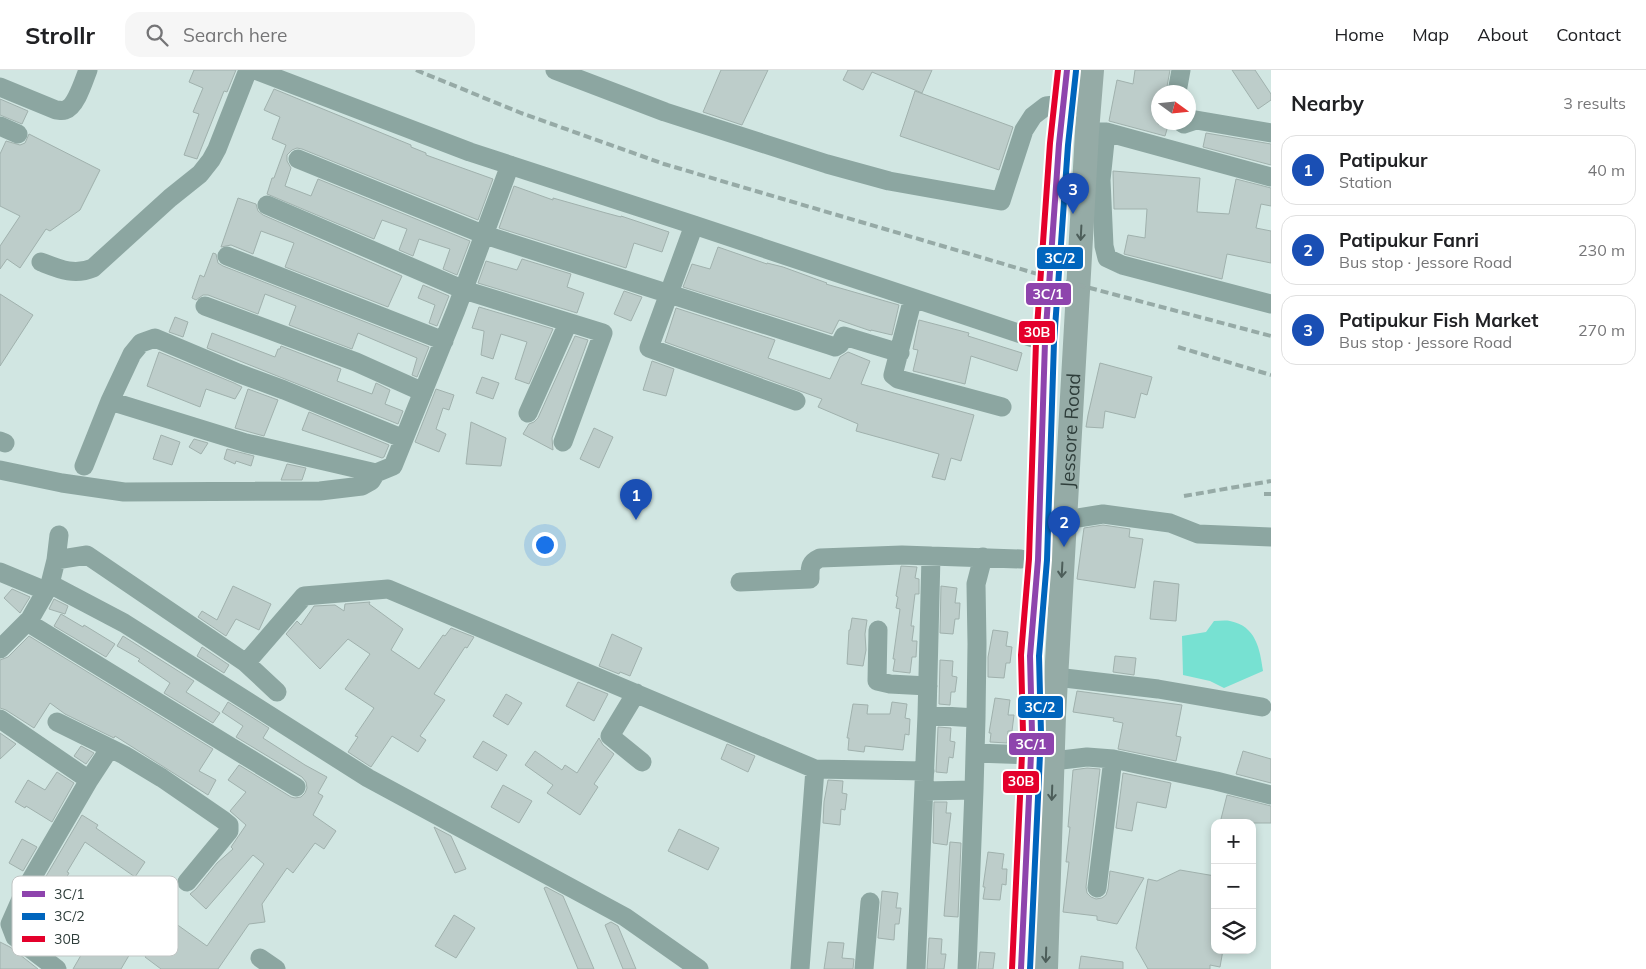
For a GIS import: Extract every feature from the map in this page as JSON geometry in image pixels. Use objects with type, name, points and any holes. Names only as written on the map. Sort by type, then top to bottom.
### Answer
[{"type":"main road","points":[[1021,969],[1038,743],[1030,656],[1038,560],[1045,342],[1066,70]]},
{"type":"main road","name":"Jessore Road","points":[[1046,969],[1053,761],[1038,743],[1056,677],[1065,520],[1096,132],[1089,106],[1092,70]]},
{"type":"street","points":[[0,87],[56,110],[65,110],[75,100],[88,70]]},
{"type":"street","points":[[42,262],[62,270],[76,272],[84,272],[93,268],[170,198],[200,174],[218,148],[248,70]]},
{"type":"street","points":[[255,70],[470,152],[1045,342]]},
{"type":"street","points":[[555,70],[665,112],[827,164],[889,181],[1001,201],[1024,130],[1034,116],[1046,106],[1063,104],[1089,106]]},
{"type":"street","points":[[1178,85],[1181,70]]},
{"type":"street","points":[[1196,120],[1271,133]]},
{"type":"street","points":[[0,126],[18,134]]},
{"type":"street","points":[[1271,176],[1096,132],[1101,180],[1104,246],[1107,258],[1122,265],[1271,304]]},
{"type":"street","points":[[298,159],[485,235],[835,347],[840,344],[844,336],[900,353]]},
{"type":"street","points":[[110,401],[246,443],[376,473],[393,466],[464,290],[510,165]]},
{"type":"street","points":[[267,205],[464,290],[603,334],[563,442]]},
{"type":"street","points":[[694,225],[649,348],[796,401]]},
{"type":"street","points":[[226,256],[444,341]]},
{"type":"street","points":[[913,298],[893,375],[898,379],[1002,406]]},
{"type":"street","points":[[205,306],[356,362],[424,392]]},
{"type":"street","points":[[528,413],[568,323]]},
{"type":"street","points":[[84,466],[110,401],[132,354],[141,343],[155,338],[404,439]]},
{"type":"street","points":[[0,470],[62,483],[124,492],[320,491],[362,486],[372,481],[376,473]]},
{"type":"street","points":[[1065,520],[1103,514],[1170,523],[1198,534],[1271,537]]},
{"type":"street","points":[[0,649],[27,622],[48,588],[56,560],[59,536]]},
{"type":"street","points":[[56,560],[87,555],[246,663],[277,692]]},
{"type":"street","points":[[916,969],[928,715],[931,556]]},
{"type":"street","points":[[740,582],[810,579],[810,564],[820,558],[931,556],[1021,559]]},
{"type":"street","points":[[967,969],[978,644],[976,584],[983,557]]},
{"type":"street","points":[[0,572],[48,588],[124,623],[368,778],[625,917],[699,969]]},
{"type":"street","points":[[246,663],[304,596],[388,589],[815,768],[925,771]]},
{"type":"street","points":[[27,622],[296,787]]},
{"type":"street","points":[[878,630],[876,681],[890,684],[928,686]]},
{"type":"street","points":[[1056,677],[1158,689],[1262,707]]},
{"type":"street","points":[[636,693],[610,736],[642,762]]},
{"type":"street","points":[[928,715],[976,718]]},
{"type":"street","points":[[0,719],[89,780]]},
{"type":"street","points":[[57,722],[110,748],[162,778],[224,820],[228,825],[229,831],[186,882]]},
{"type":"street","points":[[975,753],[1038,743]]},
{"type":"street","points":[[33,876],[89,780],[110,748]]},
{"type":"street","points":[[1053,761],[1087,756],[1113,759],[1271,795]]},
{"type":"street","points":[[1098,888],[1113,759]]},
{"type":"street","points":[[800,969],[815,768]]},
{"type":"street","points":[[924,791],[974,790]]},
{"type":"street","points":[[864,969],[870,902]]},
{"type":"street","points":[[8,934],[12,919]]},
{"type":"street","points":[[39,956],[57,969]]},
{"type":"street","points":[[260,958],[276,969]]},
{"type":"shaded area","points":[[1214,621],[1228,621],[1239,624],[1251,633],[1258,647],[1263,671],[1224,688],[1210,681],[1183,675],[1182,636],[1206,632]]},
{"type":"building","points":[[194,70],[236,70],[227,92],[224,91],[197,159],[184,155],[199,114],[193,112],[203,88],[189,82]]},
{"type":"building","points":[[721,70],[768,70],[742,125],[703,112]]},
{"type":"building","points":[[848,70],[932,70],[922,93],[872,72],[863,90],[843,80]]},
{"type":"building","points":[[1135,70],[1170,70],[1167,85],[1151,85],[1151,130],[1167,130],[1165,136],[1109,121],[1117,80],[1133,84]]},
{"type":"building","points":[[1232,70],[1255,70],[1271,94],[1271,100],[1258,109]]},
{"type":"building","points":[[274,89],[411,145],[411,147],[426,153],[426,155],[493,179],[478,220],[302,149],[292,150],[287,155],[287,161],[291,168],[285,186],[311,196],[318,179],[470,241],[457,275],[443,269],[450,249],[419,239],[413,256],[399,250],[407,229],[382,220],[374,239],[267,194],[286,145],[272,139],[280,117],[264,110]]},
{"type":"building","points":[[915,91],[1013,127],[999,170],[900,136]]},
{"type":"building","points":[[0,99],[28,111],[22,124],[0,115]]},
{"type":"building","points":[[1206,133],[1271,144],[1271,165],[1203,147]]},
{"type":"building","points":[[29,134],[100,170],[80,210],[50,231],[46,229],[20,268],[7,259],[0,269],[0,246],[20,216],[0,206],[0,154],[6,141],[20,145],[25,143]]},
{"type":"building","points":[[1113,171],[1200,178],[1197,212],[1229,214],[1236,179],[1271,188],[1271,206],[1261,204],[1256,228],[1271,231],[1271,263],[1227,254],[1222,279],[1124,254],[1128,235],[1145,238],[1147,209],[1114,209]]},
{"type":"building","points":[[514,186],[553,200],[553,198],[621,216],[669,232],[662,252],[634,243],[626,268],[499,228]]},
{"type":"building","points":[[238,198],[256,204],[258,211],[263,215],[402,276],[388,307],[285,267],[294,243],[261,231],[253,254],[231,245],[221,247]]},
{"type":"building","points":[[718,247],[767,264],[783,267],[826,284],[899,305],[892,335],[871,331],[839,320],[832,334],[683,287],[692,264],[710,269]]},
{"type":"building","points":[[213,253],[216,254],[218,263],[223,266],[429,347],[417,377],[412,375],[417,358],[358,333],[352,349],[289,325],[296,306],[265,294],[258,314],[208,295],[203,295],[196,300],[192,298],[200,275],[204,277]]},
{"type":"building","points":[[522,259],[571,274],[567,287],[584,293],[577,313],[478,283],[486,261],[517,270]]},
{"type":"building","points":[[423,285],[449,296],[437,326],[429,323],[435,305],[418,298]]},
{"type":"building","points":[[624,291],[642,297],[631,321],[614,314]]},
{"type":"building","points":[[0,294],[33,315],[0,366]]},
{"type":"building","points":[[479,307],[553,329],[529,384],[515,379],[527,342],[501,334],[493,359],[481,355],[484,331],[472,328]]},
{"type":"building","points":[[676,308],[775,340],[768,358],[830,379],[840,357],[848,352],[870,361],[861,384],[974,415],[961,461],[951,458],[945,480],[932,477],[939,454],[856,431],[858,424],[818,407],[822,399],[665,342]]},
{"type":"building","points":[[175,317],[188,322],[183,337],[169,332]]},
{"type":"building","points":[[919,320],[969,333],[968,336],[1022,353],[1017,371],[971,356],[965,384],[913,371],[918,350],[913,349]]},
{"type":"building","points":[[212,333],[275,357],[281,346],[341,369],[337,381],[372,394],[376,383],[390,390],[385,404],[403,411],[398,424],[207,348]]},
{"type":"building","points":[[575,336],[588,340],[552,438],[553,450],[523,434],[529,424],[538,418]]},
{"type":"building","points":[[159,352],[242,387],[235,399],[206,389],[200,407],[147,386]]},
{"type":"building","points":[[652,361],[674,369],[666,396],[643,390]]},
{"type":"building","points":[[1100,363],[1152,377],[1147,395],[1141,393],[1135,418],[1105,411],[1103,428],[1086,427],[1088,415]]},
{"type":"building","points":[[482,377],[499,383],[493,399],[476,393]]},
{"type":"building","points":[[248,389],[278,400],[264,436],[235,428]]},
{"type":"building","points":[[436,389],[454,395],[449,410],[443,408],[436,429],[446,434],[439,452],[415,442]]},
{"type":"building","points":[[309,412],[389,445],[384,457],[382,458],[302,430]]},
{"type":"building","points":[[471,422],[506,438],[501,466],[466,464]]},
{"type":"building","points":[[594,428],[613,437],[599,468],[580,459]]},
{"type":"building","points":[[161,435],[180,442],[172,465],[153,459]]},
{"type":"building","points":[[194,439],[208,443],[201,454],[189,447]]},
{"type":"building","points":[[227,449],[254,456],[251,466],[236,461],[235,464],[224,459]]},
{"type":"building","points":[[287,464],[306,468],[302,480],[281,480]]},
{"type":"building","points":[[1103,525],[1130,529],[1129,537],[1143,539],[1135,588],[1077,579],[1084,528]]},
{"type":"building","points":[[901,566],[917,567],[915,578],[919,579],[919,594],[915,594],[911,626],[914,626],[912,641],[917,641],[916,657],[912,657],[910,673],[893,671],[900,609],[896,608],[898,597],[896,596]]},
{"type":"building","points":[[1154,581],[1179,584],[1176,621],[1150,619]]},
{"type":"building","points":[[233,586],[271,604],[259,630],[236,619],[226,636],[198,617],[202,611],[217,620]]},
{"type":"building","points":[[941,586],[957,588],[955,603],[960,603],[959,619],[955,619],[953,634],[940,633]]},
{"type":"building","points":[[12,589],[30,597],[20,613],[4,598]]},
{"type":"building","points":[[54,599],[68,606],[65,614],[49,609]]},
{"type":"building","points":[[370,602],[369,604],[403,629],[391,650],[419,669],[443,635],[445,636],[451,628],[474,637],[467,648],[465,647],[434,694],[445,700],[420,736],[426,740],[418,752],[392,736],[371,767],[348,752],[358,737],[355,736],[374,708],[345,689],[370,654],[348,639],[320,669],[286,634],[297,621],[301,625],[314,606],[335,605],[344,611],[345,604]]},
{"type":"building","points":[[61,614],[83,627],[84,625],[115,644],[106,657],[54,626]]},
{"type":"building","points":[[852,618],[867,620],[865,634],[866,650],[863,666],[847,664],[849,630]]},
{"type":"building","points":[[993,630],[1008,632],[1006,646],[1012,647],[1010,663],[1006,663],[1004,678],[988,677],[988,657]]},
{"type":"building","points":[[612,634],[642,648],[630,676],[599,666]]},
{"type":"building","points":[[29,636],[213,749],[199,771],[216,780],[208,795],[115,736],[114,738],[65,714],[50,703],[34,728],[0,708],[0,660],[8,657]]},
{"type":"building","points":[[123,636],[194,681],[186,692],[220,713],[213,723],[164,693],[170,683],[138,661],[140,659],[117,646]]},
{"type":"building","points":[[202,647],[229,665],[224,673],[197,656]]},
{"type":"building","points":[[1115,656],[1136,658],[1134,675],[1113,672]]},
{"type":"building","points":[[940,660],[953,661],[952,676],[957,677],[955,692],[951,692],[950,705],[939,704]]},
{"type":"building","points":[[578,682],[608,694],[594,721],[566,706]]},
{"type":"building","points":[[1077,691],[1182,705],[1176,736],[1181,737],[1176,761],[1118,749],[1123,723],[1113,721],[1114,718],[1073,712]]},
{"type":"building","points":[[506,694],[522,703],[508,725],[493,716]]},
{"type":"building","points":[[995,698],[1010,700],[1008,715],[1014,715],[1012,731],[1008,731],[1007,743],[990,742],[991,733],[989,733]]},
{"type":"building","points":[[228,702],[269,728],[263,738],[327,777],[318,793],[323,796],[313,815],[336,831],[324,849],[315,843],[293,873],[287,868],[262,904],[265,922],[249,924],[218,969],[161,969],[146,956],[178,956],[178,925],[207,946],[264,864],[253,855],[206,909],[190,894],[217,863],[233,849],[231,847],[246,825],[230,811],[246,792],[228,780],[239,765],[291,797],[301,797],[307,788],[306,782],[302,777],[236,737],[243,726],[222,712]]},
{"type":"building","points":[[892,702],[907,704],[905,718],[910,719],[909,735],[905,734],[903,750],[865,746],[864,752],[848,750],[849,738],[847,738],[853,704],[868,705],[867,714],[890,714]]},
{"type":"building","points":[[938,727],[951,728],[950,741],[955,742],[953,758],[949,757],[947,773],[936,772]]},
{"type":"building","points":[[0,733],[16,744],[0,759]]},
{"type":"building","points":[[599,738],[603,745],[614,754],[594,784],[598,787],[580,815],[547,793],[553,785],[525,765],[535,751],[562,770],[565,765],[577,773]]},
{"type":"building","points":[[483,741],[507,755],[497,771],[473,757]]},
{"type":"building","points":[[727,744],[755,756],[748,772],[721,759]]},
{"type":"building","points":[[81,746],[94,753],[86,764],[74,756]]},
{"type":"building","points":[[1243,751],[1271,759],[1271,783],[1236,774]]},
{"type":"building","points":[[1100,769],[1086,887],[1087,893],[1096,899],[1106,895],[1110,871],[1144,878],[1117,924],[1097,920],[1097,916],[1063,912],[1069,862],[1066,862],[1073,770]]},
{"type":"building","points":[[57,772],[74,783],[52,822],[26,806],[25,808],[15,802],[28,780],[45,790]]},
{"type":"building","points":[[1123,773],[1171,783],[1166,808],[1137,802],[1132,831],[1116,828]]},
{"type":"building","points":[[828,780],[843,781],[842,793],[847,794],[845,810],[841,809],[840,825],[823,823]]},
{"type":"building","points":[[503,785],[532,801],[519,823],[491,807]]},
{"type":"building","points":[[1227,795],[1271,806],[1271,823],[1256,823],[1256,819],[1221,819]]},
{"type":"building","points":[[934,802],[947,802],[946,813],[951,813],[947,845],[933,843]]},
{"type":"building","points":[[82,815],[98,825],[96,828],[145,862],[136,876],[134,876],[85,842],[67,872],[69,873],[67,876],[46,876]]},
{"type":"building","points":[[434,827],[451,836],[466,869],[455,873]]},
{"type":"building","points":[[679,829],[719,848],[708,870],[668,851]]},
{"type":"building","points":[[22,839],[37,847],[23,871],[9,863]]},
{"type":"building","points":[[950,842],[961,843],[958,917],[944,916]]},
{"type":"building","points":[[988,852],[1004,854],[1002,869],[1007,869],[1006,885],[1002,884],[1000,900],[983,899]]},
{"type":"building","points":[[1180,870],[1211,875],[1211,954],[1222,954],[1220,967],[1210,965],[1210,969],[1148,969],[1136,948],[1148,879],[1157,881]]},
{"type":"building","points":[[546,887],[563,896],[594,969],[578,969],[544,888]]},
{"type":"building","points":[[882,891],[898,893],[896,908],[901,908],[899,924],[895,924],[894,940],[878,938]]},
{"type":"building","points":[[454,915],[475,928],[456,958],[435,946]]},
{"type":"building","points":[[611,922],[618,926],[636,969],[623,969],[605,925]]},
{"type":"building","points":[[929,938],[942,939],[941,954],[946,954],[944,969],[927,969]]},
{"type":"building","points":[[0,942],[12,949],[12,956],[21,956],[38,969],[0,969]]},
{"type":"building","points":[[828,942],[844,943],[842,958],[854,959],[853,969],[824,969]]},
{"type":"building","points":[[980,952],[995,953],[993,969],[978,969]]},
{"type":"building","points":[[81,956],[129,956],[121,969],[73,969]]},
{"type":"building","points":[[1081,956],[1123,962],[1123,969],[1079,969]]},
{"type":"railway","points":[[416,70],[521,113],[664,164],[1041,275],[1271,336]]},
{"type":"railway","points":[[1178,347],[1271,375]]},
{"type":"railway","points":[[1184,496],[1271,481]]},
{"type":"railway","points":[[1264,494],[1271,494]]},
{"type":"transit line","name":"30B","points":[[1012,969],[1023,733],[1021,655],[1029,559],[1036,342],[1050,143],[1058,70]]},
{"type":"transit line","name":"3C/1","points":[[1021,969],[1032,733],[1030,656],[1038,560],[1045,342],[1059,144],[1067,70]]},
{"type":"transit line","name":"3C/2","points":[[1030,969],[1041,733],[1039,656],[1047,560],[1054,342],[1068,145],[1076,71]]},
{"type":"place","name":"Patipukur Fish Market","points":[[1073,214]]},
{"type":"place","name":"Patipukur","points":[[636,520]]},
{"type":"place","name":"Patipukur Fanri","points":[[1064,547]]}]
